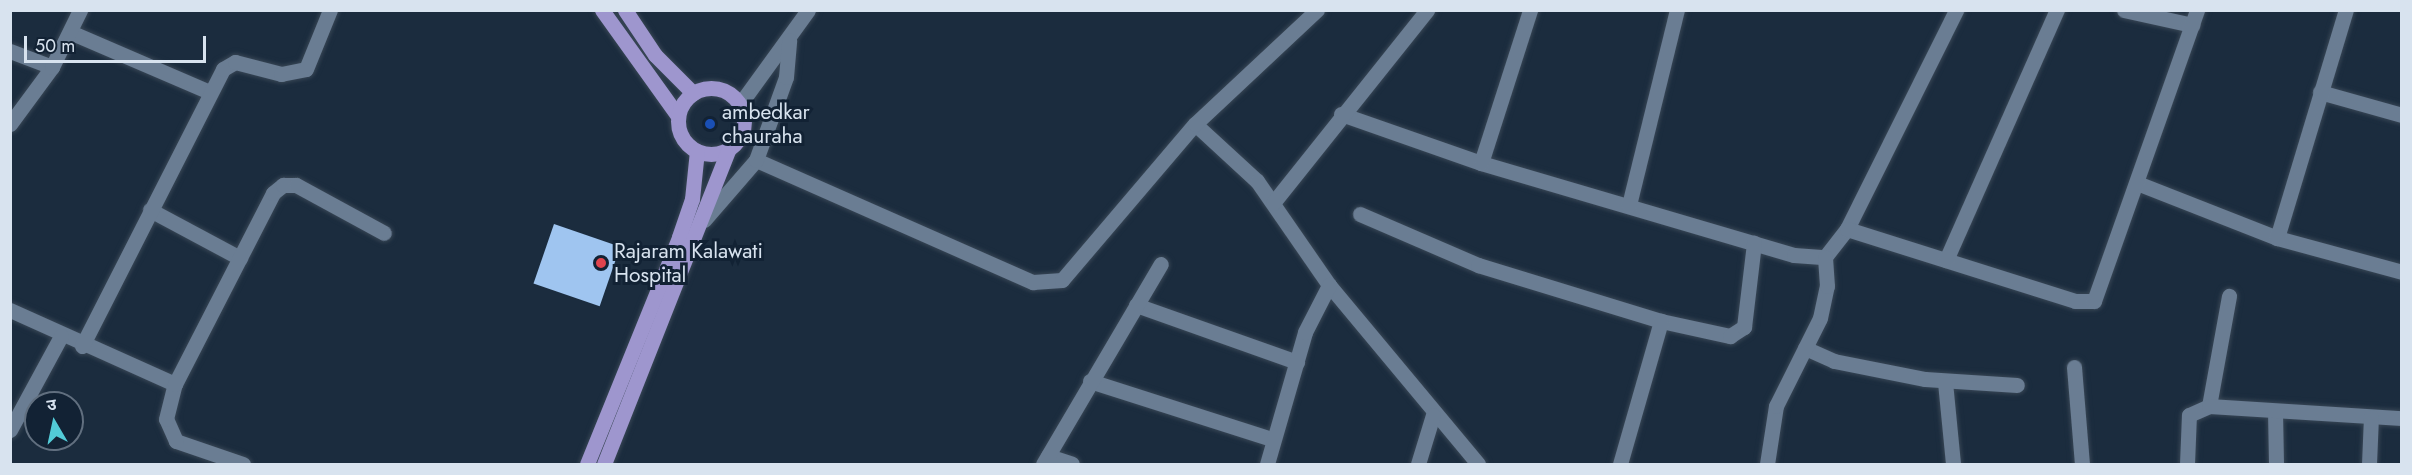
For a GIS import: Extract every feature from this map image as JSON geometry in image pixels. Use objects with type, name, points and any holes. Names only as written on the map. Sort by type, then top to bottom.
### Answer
[{"type":"main road","points":[[602,10],[678,116],[681,137],[696,151],[707,154],[729,149]]},
{"type":"main road","points":[[625,10],[655,55],[693,93]]},
{"type":"main road","points":[[604,465],[705,220],[729,149],[742,134],[740,104],[713,88],[693,93],[678,116]]},
{"type":"main road","points":[[587,465],[679,237],[692,199],[696,151]]},
{"type":"street","points":[[10,124],[52,67],[80,10]]},
{"type":"street","points":[[82,346],[209,92],[223,69],[236,62],[281,74],[306,69],[330,10]]},
{"type":"street","points":[[740,104],[789,40],[808,10]]},
{"type":"street","points":[[756,160],[973,258],[1047,284],[1074,272],[1195,124],[1317,10]]},
{"type":"street","points":[[1273,202],[1341,114],[1427,10]]},
{"type":"street","points":[[1480,164],[1530,10]]},
{"type":"street","points":[[1629,205],[1677,10]]},
{"type":"street","points":[[1767,465],[1776,406],[1820,318],[1827,286],[1825,257],[1847,229],[1956,10]]},
{"type":"street","points":[[1946,260],[2057,10]]},
{"type":"street","points":[[1847,229],[2075,301],[2094,301],[2194,18],[2124,10]]},
{"type":"street","points":[[2277,238],[2346,10]]},
{"type":"street","points":[[70,32],[209,92]]},
{"type":"street","points":[[705,220],[756,160],[781,95],[789,40]]},
{"type":"street","points":[[10,51],[52,67]]},
{"type":"street","points":[[2320,92],[2402,115]]},
{"type":"street","points":[[1341,114],[1480,164],[1629,205],[1794,255],[1825,257]]},
{"type":"street","points":[[1195,124],[1273,202],[1329,285],[1433,415],[1478,465]]},
{"type":"street","points":[[2137,183],[2277,238],[2402,272]]},
{"type":"street","points":[[243,465],[176,441],[166,419],[175,384],[273,193],[283,185],[304,189],[384,233]]},
{"type":"street","points":[[150,210],[240,258]]},
{"type":"street","points":[[1360,214],[1478,265],[1661,321],[1737,334],[1744,327],[1754,243]]},
{"type":"street","points":[[1072,465],[1045,460],[1161,264]]},
{"type":"street","points":[[1267,465],[1272,439],[1305,332],[1329,285]]},
{"type":"street","points":[[2209,406],[2229,296]]},
{"type":"street","points":[[1136,305],[1297,362]]},
{"type":"street","points":[[10,310],[82,346],[175,384]]},
{"type":"street","points":[[1620,465],[1661,321]]},
{"type":"street","points":[[10,430],[61,336]]},
{"type":"street","points":[[1805,348],[1834,361],[1945,382],[2017,385]]},
{"type":"street","points":[[2074,367],[2082,465]]},
{"type":"street","points":[[1090,381],[1272,439]]},
{"type":"street","points":[[1945,382],[1953,465]]},
{"type":"street","points":[[2187,465],[2189,415],[2209,406],[2402,418]]},
{"type":"street","points":[[2275,411],[2276,465]]},
{"type":"street","points":[[1418,465],[1433,415]]},
{"type":"street","points":[[2369,465],[2371,417]]},
{"type":"building","points":[[554,224],[620,247],[600,306],[533,284]]},
{"type":"place","name":"ambedkar chauraha","points":[[710,124]]},
{"type":"place","name":"Rajaram Kalawati Hospital","points":[[601,263]]}]
